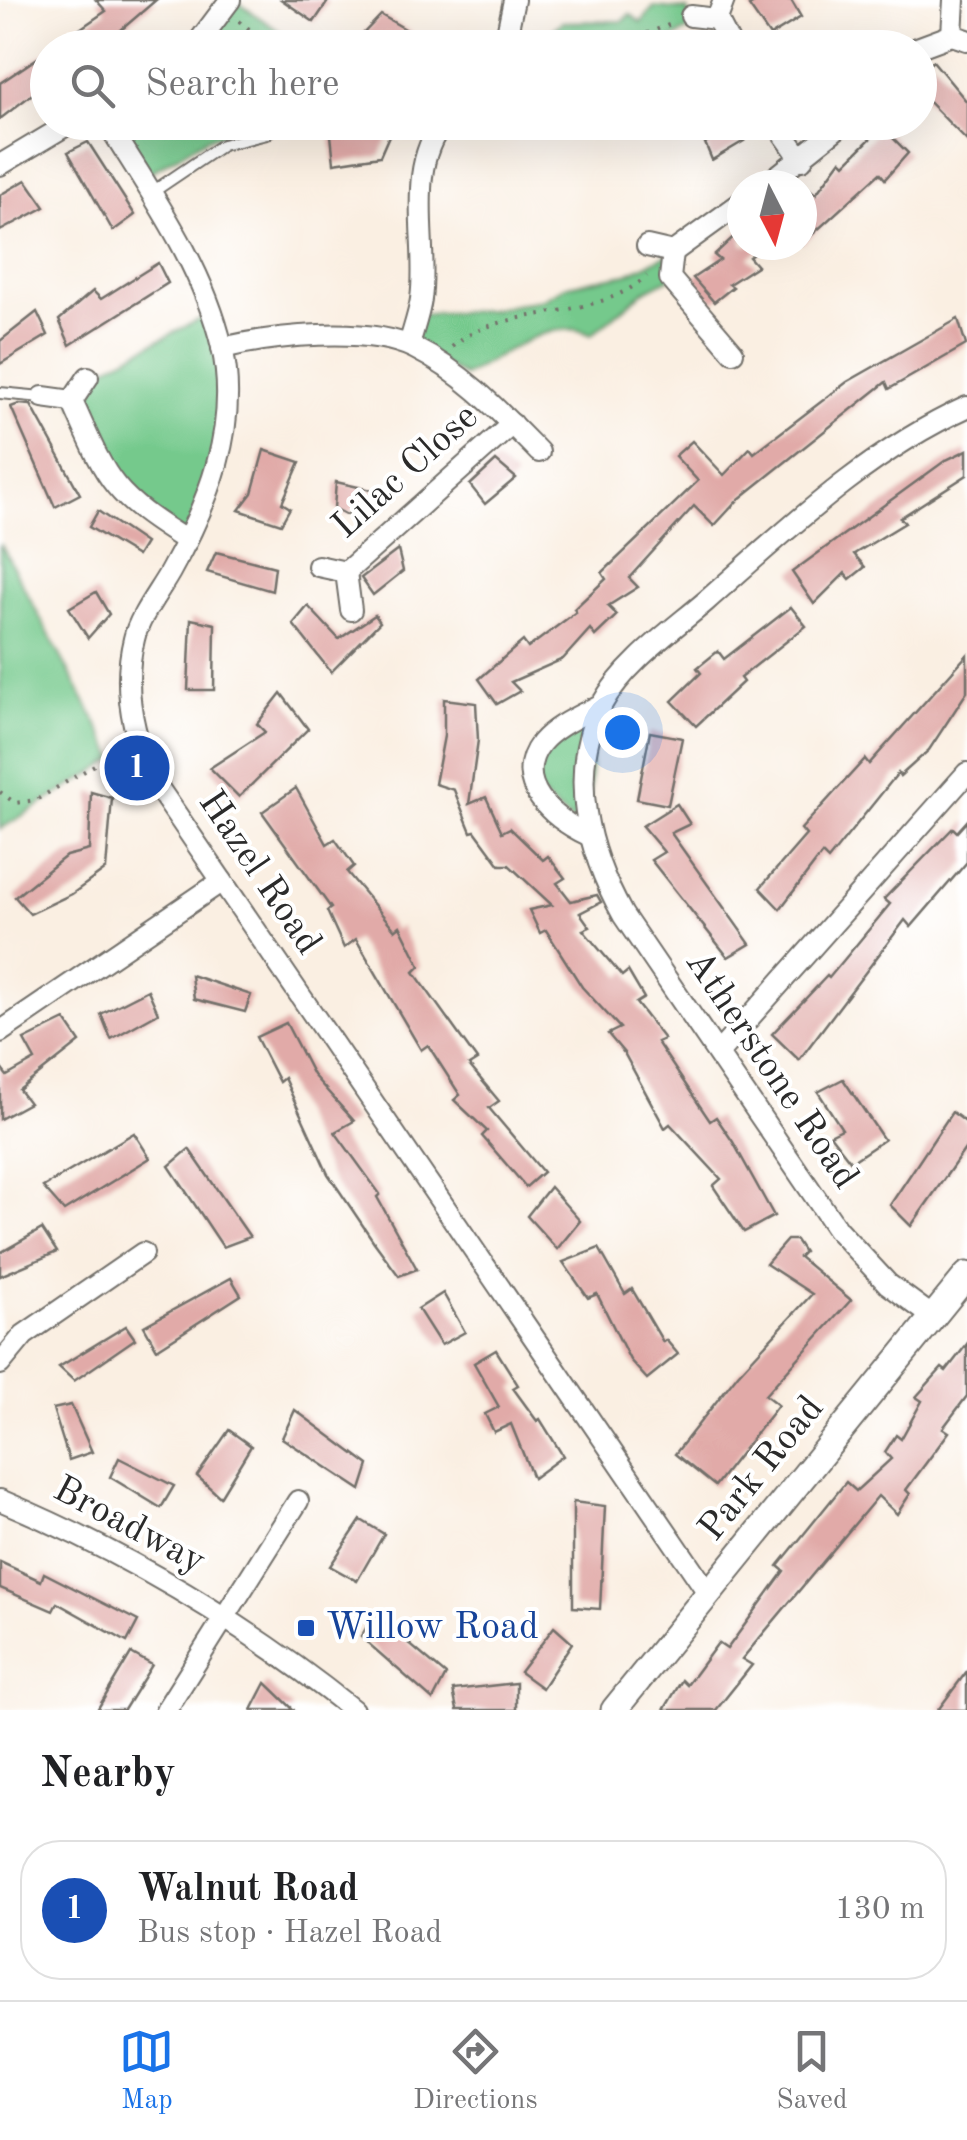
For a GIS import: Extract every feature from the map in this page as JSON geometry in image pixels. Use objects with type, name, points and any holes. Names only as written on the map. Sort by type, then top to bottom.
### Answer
[{"type":"street","points":[[512,30],[514,0]]},
{"type":"street","points":[[954,0],[960,38]]},
{"type":"street","points":[[208,30],[227,5]]},
{"type":"street","points":[[691,16],[720,9]]},
{"type":"street","points":[[0,164],[41,140]]},
{"type":"street","name":"Hazel Road","points":[[118,140],[180,241],[222,348],[225,427],[214,485],[134,636],[128,672],[138,747],[153,780],[708,1594]]},
{"type":"street","points":[[409,345],[421,301],[420,214],[431,140]]},
{"type":"street","points":[[787,140],[802,160]]},
{"type":"street","points":[[788,170],[825,140]]},
{"type":"street","points":[[647,246],[672,252],[727,213]]},
{"type":"street","points":[[672,252],[670,278],[732,352]]},
{"type":"street","points":[[222,348],[275,335],[345,336],[409,345],[438,361],[539,452]]},
{"type":"street","points":[[72,401],[88,377]]},
{"type":"street","points":[[43,397],[72,401]]},
{"type":"street","points":[[72,401],[104,474],[130,505],[187,541]]},
{"type":"street","name":"Atherstone Road","points":[[588,835],[548,810],[533,789],[532,759],[542,742],[563,725],[602,704],[644,656],[831,491],[916,430],[967,407]]},
{"type":"street","name":"Lilac Close","points":[[346,572],[512,424]]},
{"type":"street","name":"Lilac Close","points":[[318,566],[346,572]]},
{"type":"street","name":"Lilac Close","points":[[346,572],[351,610]]},
{"type":"street","name":"Atherstone Road","points":[[602,704],[585,775],[588,835],[600,874],[623,916],[837,1230],[877,1274],[933,1317]]},
{"type":"street","points":[[718,1052],[967,774]]},
{"type":"street","points":[[0,1032],[222,881]]},
{"type":"street","points":[[0,1364],[24,1335],[143,1253]]},
{"type":"street","name":"Park Road","points":[[614,1710],[967,1274]]},
{"type":"street","name":"Broadway","points":[[0,1500],[125,1560],[225,1616],[353,1710]]},
{"type":"street","name":"Broadway","points":[[225,1616],[298,1500]]},
{"type":"street","points":[[166,1710],[225,1616]]},
{"type":"lane","points":[[150,194],[222,145],[242,140]]},
{"type":"lane","points":[[0,394],[43,397]]},
{"type":"path","points":[[227,5],[254,30]]},
{"type":"path","points":[[655,30],[691,16]]},
{"type":"path","points":[[438,361],[459,341],[497,326],[590,306],[634,287],[672,252]]},
{"type":"path","points":[[0,792],[15,803],[36,800],[112,752],[138,747]]},
{"type":"green space","points":[[234,0],[277,30],[209,30]]},
{"type":"green space","points":[[654,7],[687,10],[694,27],[552,30],[562,22],[623,21],[630,14],[641,23]]},
{"type":"green space","points":[[118,140],[204,140],[141,178]]},
{"type":"green space","points":[[673,252],[670,278],[643,292],[591,335],[576,330],[543,334],[464,376],[409,345],[417,315],[489,310],[543,299],[568,285],[627,274]]},
{"type":"green space","points":[[210,314],[225,427],[187,541],[130,505],[72,401],[88,377]]},
{"type":"green space","points":[[0,543],[116,759],[0,829]]},
{"type":"green space","points":[[602,704],[592,739],[588,835],[533,789],[542,742]]},
{"type":"building","points":[[96,0],[156,0],[121,30],[78,30],[106,11]]},
{"type":"building","points":[[282,0],[329,0],[314,22]]},
{"type":"building","points":[[759,0],[791,0],[801,17],[780,30],[766,30],[749,6]]},
{"type":"building","points":[[381,15],[407,30],[367,30]]},
{"type":"building","points":[[30,63],[30,96],[0,119],[0,83]]},
{"type":"building","points":[[937,66],[967,102],[967,141],[937,110]]},
{"type":"building","points":[[332,140],[387,140],[380,156],[334,163]]},
{"type":"building","points":[[710,140],[744,141],[712,160],[705,143]]},
{"type":"building","points":[[869,140],[895,140],[908,153],[885,179],[880,173],[817,230],[817,193],[841,160],[845,164]]},
{"type":"building","points":[[88,142],[135,215],[113,231],[68,152]]},
{"type":"building","points":[[26,180],[45,207],[0,231],[0,195]]},
{"type":"building","points":[[727,243],[727,260],[752,260],[757,266],[729,284],[733,287],[714,302],[693,278],[720,260],[714,255]]},
{"type":"building","points":[[158,263],[168,283],[70,345],[59,320],[93,291],[101,299]]},
{"type":"building","points":[[37,312],[48,335],[0,364],[0,341]]},
{"type":"building","points":[[958,319],[966,345],[889,389],[886,382],[739,499],[714,526],[694,506],[629,578],[638,587],[608,606],[617,615],[595,636],[590,629],[563,659],[511,682],[520,691],[497,704],[479,679],[523,641],[528,648],[576,612],[574,609],[606,579],[602,573],[698,481],[675,456],[692,441],[724,475],[750,448],[754,453],[847,382]]},
{"type":"building","points":[[31,405],[80,494],[55,507],[11,407]]},
{"type":"building","points":[[264,450],[300,462],[282,503],[290,508],[281,524],[239,510],[252,493]]},
{"type":"building","points":[[967,450],[967,475],[900,518],[905,523],[854,554],[865,567],[850,579],[845,573],[814,604],[792,572],[946,460]]},
{"type":"building","points":[[496,461],[516,478],[485,504],[470,485]]},
{"type":"building","points":[[336,482],[376,491],[347,515],[334,508]]},
{"type":"building","points":[[98,511],[145,543],[137,556],[89,527]]},
{"type":"building","points":[[398,550],[403,571],[373,595],[361,578]]},
{"type":"building","points":[[216,552],[275,567],[272,591],[207,572]]},
{"type":"building","points":[[96,592],[109,614],[88,638],[69,608]]},
{"type":"building","points":[[308,606],[339,639],[375,615],[380,622],[331,672],[293,624]]},
{"type":"building","points":[[791,607],[806,626],[740,678],[743,682],[696,726],[672,701],[701,673],[697,668],[718,651],[724,659]]},
{"type":"building","points":[[191,619],[215,624],[214,690],[188,690]]},
{"type":"building","points":[[967,655],[967,692],[929,750],[900,776],[898,773],[828,860],[822,854],[780,909],[760,888],[806,835],[801,829],[865,759],[869,764]]},
{"type":"building","points":[[281,693],[308,729],[239,797],[210,768],[265,732],[257,724]]},
{"type":"building","points":[[444,699],[476,703],[478,740],[469,804],[486,797],[502,832],[510,828],[543,860],[548,856],[565,878],[557,883],[571,901],[597,895],[601,902],[580,913],[590,927],[583,930],[622,976],[628,971],[644,998],[636,1003],[664,1039],[657,1042],[710,1121],[716,1117],[733,1142],[774,1216],[744,1232],[713,1186],[721,1179],[670,1124],[665,1128],[624,1053],[608,1034],[620,1028],[582,987],[546,930],[540,933],[529,910],[552,905],[509,865],[500,865],[475,831],[471,832],[454,790],[435,784],[444,736]]},
{"type":"building","points":[[650,732],[682,738],[668,805],[637,799]]},
{"type":"building","points":[[296,788],[327,844],[335,839],[354,866],[347,872],[395,930],[400,926],[420,966],[414,972],[477,1060],[469,1065],[499,1101],[489,1108],[543,1172],[526,1187],[482,1136],[487,1131],[454,1100],[460,1095],[428,1045],[421,1050],[356,939],[344,948],[327,911],[331,908],[262,812]]},
{"type":"building","points":[[91,792],[112,798],[106,869],[72,894],[30,914],[15,897],[66,856],[89,850]]},
{"type":"building","points":[[677,804],[690,824],[671,833],[750,944],[728,957],[651,860],[664,852],[642,826]]},
{"type":"building","points":[[967,821],[967,862],[911,927],[905,920],[799,1060],[772,1034],[829,978],[890,904],[884,899],[953,828],[957,832]]},
{"type":"building","points":[[191,975],[251,995],[245,1012],[194,999]]},
{"type":"building","points":[[148,990],[158,1013],[111,1039],[101,1014]]},
{"type":"building","points":[[65,1020],[80,1042],[19,1090],[29,1103],[0,1119],[0,1067],[7,1076],[35,1060],[24,1040]]},
{"type":"building","points":[[286,1023],[313,1075],[354,1121],[335,1132],[380,1194],[377,1197],[417,1269],[399,1276],[328,1174],[284,1078],[279,1082],[256,1037]]},
{"type":"building","points":[[843,1079],[884,1140],[851,1162],[830,1135],[842,1129],[818,1092]]},
{"type":"building","points":[[952,1112],[967,1123],[967,1146],[911,1226],[890,1205]]},
{"type":"building","points":[[134,1133],[150,1158],[64,1211],[43,1187]]},
{"type":"building","points":[[189,1149],[250,1237],[223,1247],[169,1166]]},
{"type":"building","points":[[550,1187],[580,1221],[557,1249],[527,1216]]},
{"type":"building","points":[[42,1229],[57,1252],[0,1276],[0,1253]]},
{"type":"building","points":[[787,1240],[796,1240],[804,1252],[799,1257],[851,1300],[765,1395],[778,1405],[715,1486],[675,1454],[738,1374],[812,1294],[766,1264]]},
{"type":"building","points":[[599,1248],[625,1294],[632,1289],[663,1342],[666,1340],[678,1354],[647,1379],[630,1360],[597,1294],[588,1298],[563,1262]]},
{"type":"building","points":[[231,1278],[241,1295],[157,1349],[144,1326]]},
{"type":"building","points":[[443,1293],[465,1332],[441,1345],[418,1309]]},
{"type":"building","points":[[126,1326],[135,1339],[74,1381],[59,1367]]},
{"type":"building","points":[[967,1344],[967,1396],[943,1428],[949,1432],[906,1490],[910,1494],[897,1514],[878,1496],[742,1659],[752,1665],[716,1710],[664,1710],[682,1680],[687,1685],[718,1643],[727,1649],[784,1571],[778,1566],[846,1482],[856,1491],[891,1459],[885,1452],[896,1435],[901,1439],[922,1401],[916,1397],[942,1368],[946,1371]]},
{"type":"building","points":[[496,1350],[518,1385],[513,1388],[537,1421],[540,1419],[563,1456],[533,1478],[511,1424],[494,1432],[485,1414],[499,1407],[474,1363]]},
{"type":"building","points":[[71,1405],[92,1452],[69,1460],[53,1409]]},
{"type":"building","points":[[295,1410],[369,1465],[361,1490],[282,1438]]},
{"type":"building","points":[[229,1430],[251,1446],[220,1497],[197,1476]]},
{"type":"building","points":[[119,1458],[174,1486],[161,1508],[110,1477]]},
{"type":"building","points":[[573,1502],[605,1506],[600,1609],[573,1607]]},
{"type":"building","points":[[361,1520],[384,1534],[357,1581],[330,1566]]},
{"type":"building","points":[[0,1562],[41,1581],[44,1573],[138,1621],[127,1642],[57,1603],[53,1611],[0,1588]]},
{"type":"building","points":[[374,1614],[446,1675],[433,1700],[361,1637]]},
{"type":"building","points":[[554,1627],[572,1643],[542,1688],[520,1672]]},
{"type":"building","points":[[131,1653],[152,1665],[124,1710],[97,1710]]},
{"type":"building","points":[[967,1671],[967,1710],[938,1710]]},
{"type":"building","points":[[266,1683],[294,1710],[252,1710]]},
{"type":"building","points":[[516,1683],[516,1710],[457,1710],[453,1690]]},
{"type":"place","name":"Walnut Road","points":[[137,768]]},
{"type":"place","name":"Willow Road","points":[[306,1628]]}]
